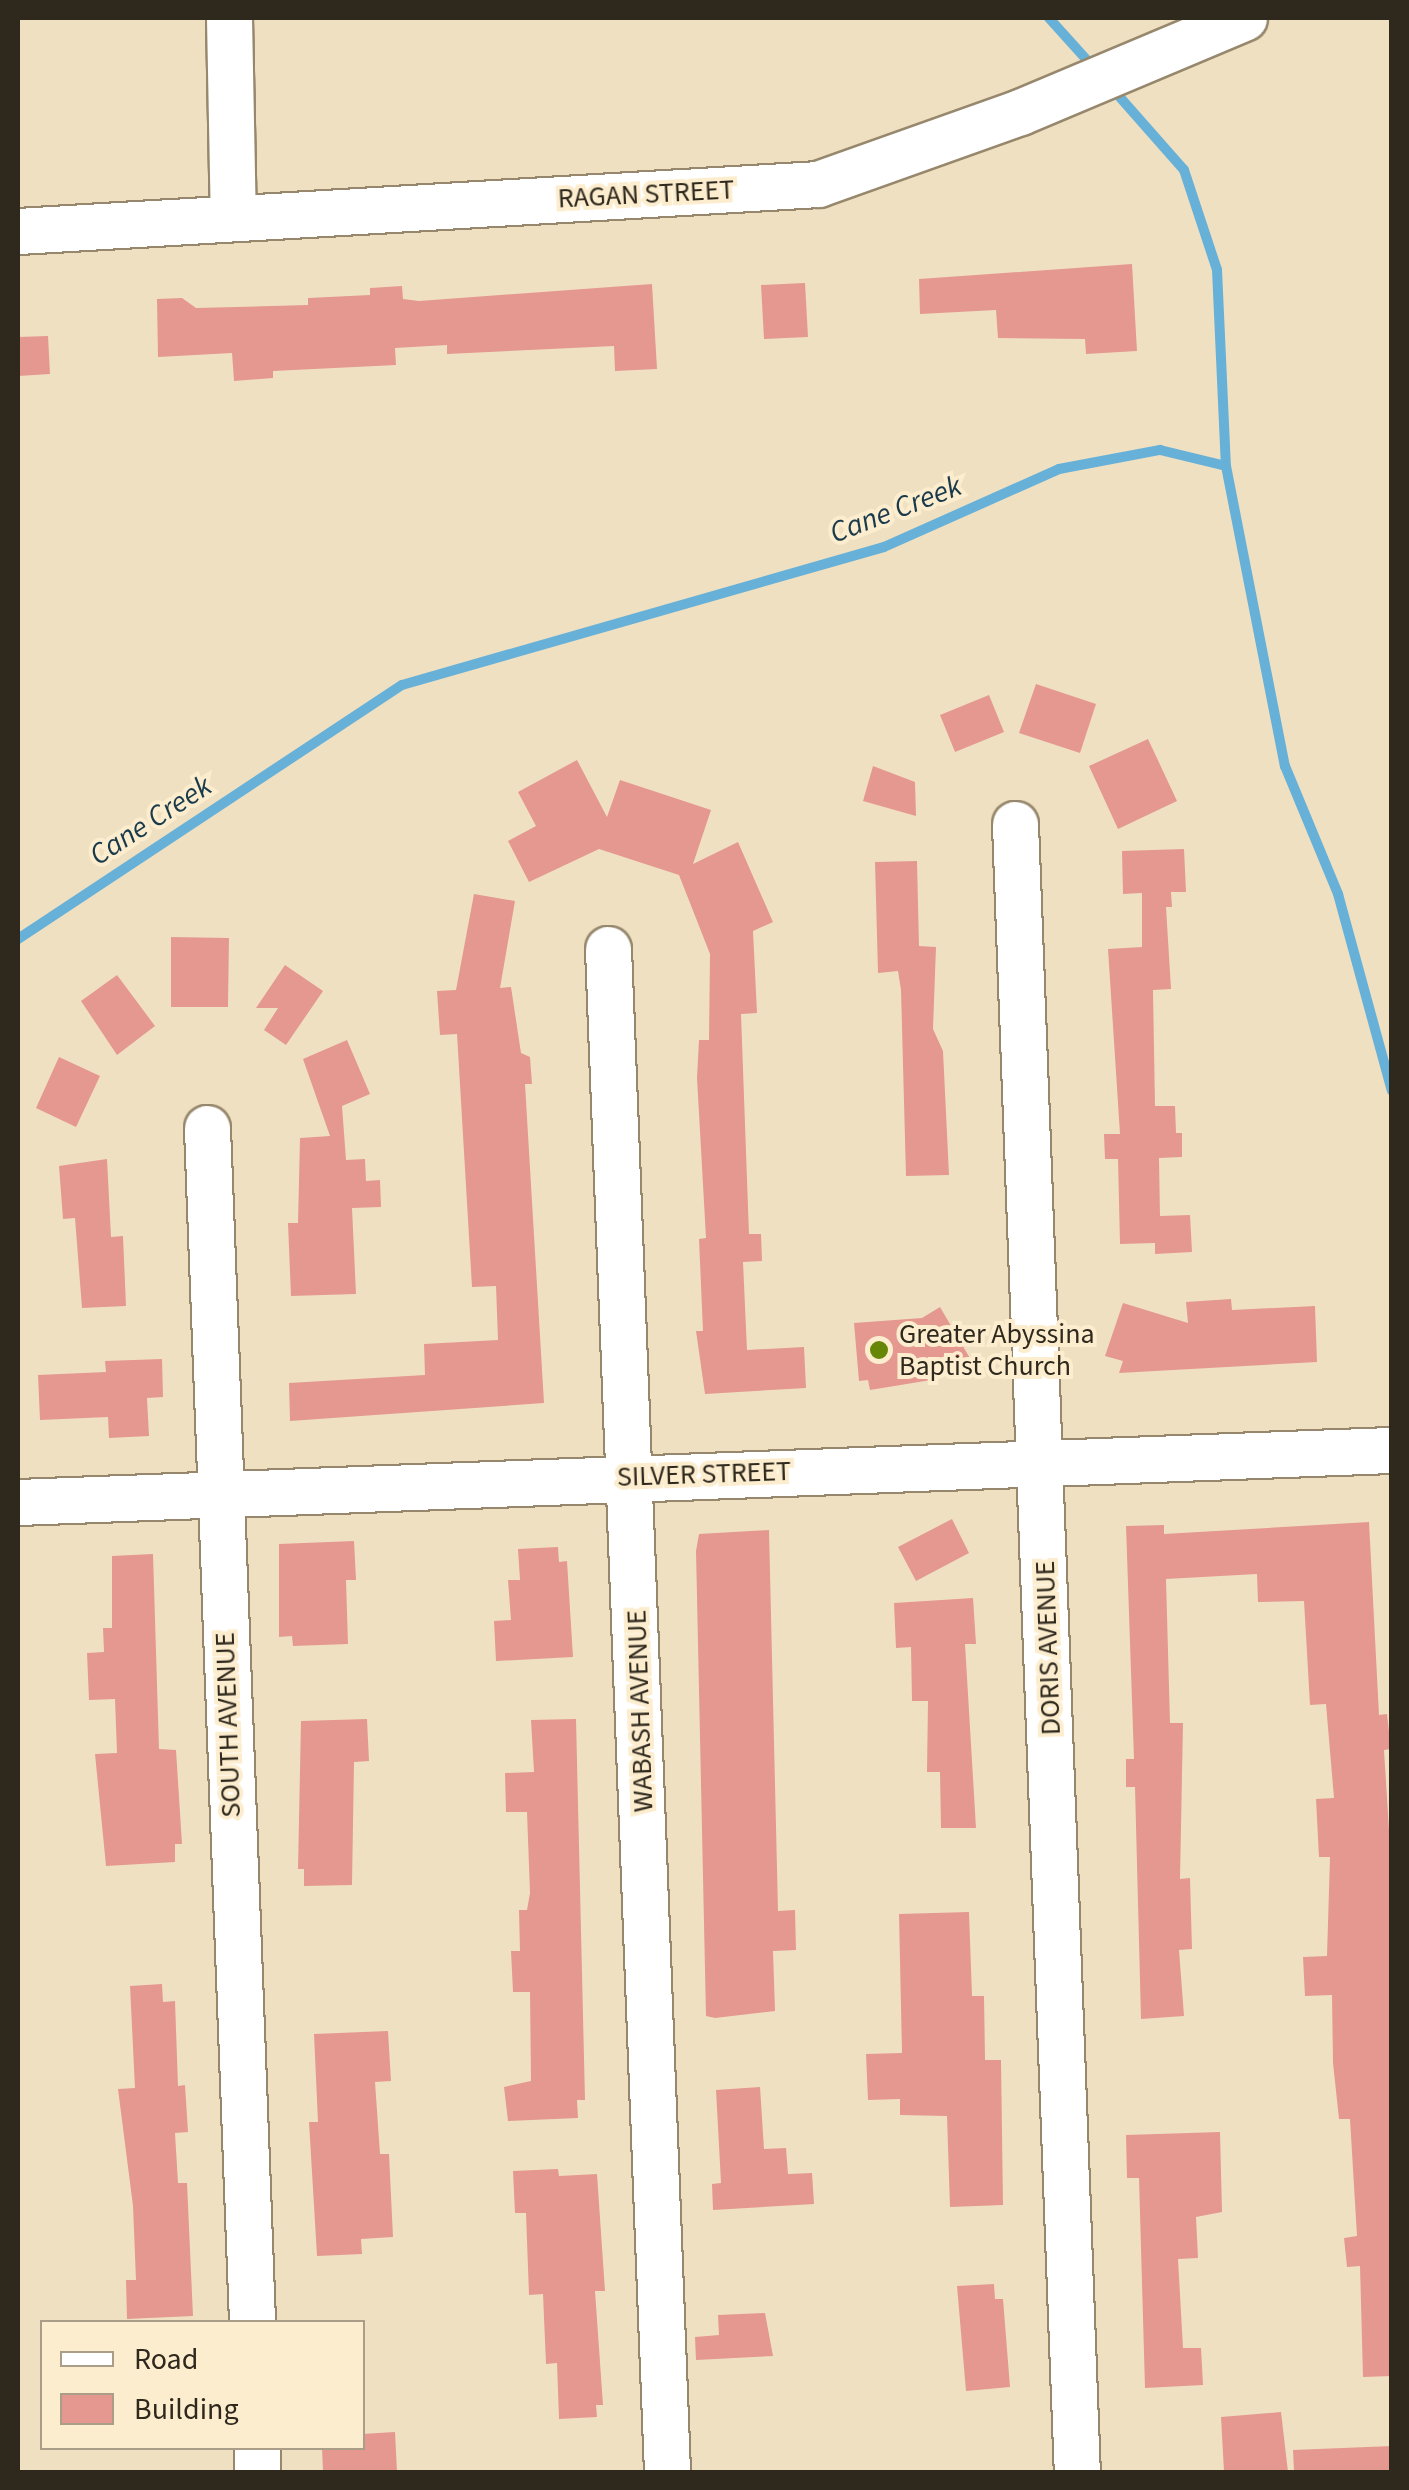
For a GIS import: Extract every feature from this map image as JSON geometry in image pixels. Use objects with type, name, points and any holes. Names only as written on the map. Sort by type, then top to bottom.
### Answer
[{"type":"street","points":[[229,18],[233,218]]},
{"type":"street","name":"RAGAN STREET","points":[[18,231],[818,184],[1007,117],[1226,25]]},
{"type":"street","name":"DORIS AVENUE","points":[[1015,824],[1077,2472]]},
{"type":"street","name":"WABASH AVENUE","points":[[608,950],[666,2472]]},
{"type":"street","name":"SOUTH AVENUE","points":[[207,1128],[252,2320]]},
{"type":"street","name":"SILVER STREET","points":[[18,1502],[1041,1459],[1392,1450]]},
{"type":"building","points":[[1132,264],[1137,351],[1086,354],[1085,339],[998,338],[996,310],[920,314],[919,279]]},
{"type":"building","points":[[805,283],[808,337],[764,339],[761,285]]},
{"type":"building","points":[[652,284],[657,369],[615,371],[614,346],[447,354],[447,345],[395,348],[396,365],[273,371],[273,378],[234,381],[232,353],[158,357],[157,299],[182,298],[196,308],[308,305],[308,298],[370,295],[370,288],[402,286],[403,299],[419,301]]},
{"type":"building","points":[[48,336],[50,374],[18,376],[18,337]]},
{"type":"building","points":[[1036,684],[1096,704],[1080,753],[1019,733]]},
{"type":"building","points":[[989,695],[1004,732],[955,752],[940,715]]},
{"type":"building","points":[[1148,739],[1177,801],[1118,829],[1089,766]]},
{"type":"building","points":[[577,760],[607,817],[620,780],[711,810],[693,864],[738,842],[773,922],[753,931],[757,1013],[741,1014],[749,1234],[761,1234],[762,1261],[743,1262],[747,1350],[804,1347],[806,1388],[705,1394],[696,1331],[703,1331],[699,1239],[706,1238],[697,1078],[699,1040],[709,1040],[710,954],[679,875],[599,849],[529,882],[508,841],[536,826],[518,792]]},
{"type":"building","points":[[873,766],[915,782],[916,816],[863,801]]},
{"type":"building","points":[[1184,849],[1186,892],[1171,892],[1172,907],[1166,907],[1171,989],[1153,990],[1155,1106],[1175,1106],[1176,1133],[1182,1133],[1182,1157],[1159,1158],[1160,1216],[1190,1215],[1192,1252],[1155,1254],[1155,1243],[1120,1244],[1118,1159],[1105,1159],[1104,1134],[1120,1134],[1108,949],[1142,947],[1142,893],[1123,894],[1122,851]]},
{"type":"building","points":[[917,861],[919,946],[936,947],[933,1029],[943,1051],[949,1175],[906,1176],[901,990],[898,971],[878,973],[875,862]]},
{"type":"building","points":[[474,894],[515,901],[500,988],[511,987],[521,1053],[530,1057],[532,1084],[525,1084],[544,1403],[290,1421],[289,1383],[425,1375],[424,1344],[498,1340],[496,1286],[472,1287],[457,1034],[440,1035],[437,991],[456,990]]},
{"type":"building","points":[[171,937],[229,938],[228,1007],[171,1007]]},
{"type":"building","points":[[285,965],[323,991],[286,1045],[264,1030],[278,1008],[256,1008]]},
{"type":"building","points":[[117,975],[155,1026],[117,1055],[81,1001]]},
{"type":"building","points":[[347,1040],[370,1094],[342,1106],[346,1160],[365,1159],[366,1181],[380,1180],[381,1207],[352,1208],[356,1294],[291,1296],[288,1223],[298,1223],[300,1138],[330,1136],[303,1059]]},
{"type":"building","points":[[59,1057],[100,1076],[76,1127],[36,1108]]},
{"type":"building","points":[[107,1159],[111,1237],[123,1236],[126,1306],[82,1308],[75,1218],[63,1219],[59,1166]]},
{"type":"building","points":[[1231,1299],[1232,1310],[1315,1306],[1317,1362],[1119,1373],[1123,1361],[1105,1356],[1123,1303],[1188,1323],[1186,1302]]},
{"type":"building","points":[[940,1307],[971,1360],[931,1380],[870,1390],[868,1380],[859,1381],[854,1323],[922,1318]]},
{"type":"building","points":[[162,1359],[163,1397],[147,1398],[149,1436],[109,1438],[108,1417],[40,1420],[38,1375],[106,1372],[105,1361]]},
{"type":"building","points":[[952,1519],[969,1553],[916,1581],[898,1547]]},
{"type":"building","points":[[1369,1522],[1379,1715],[1387,1714],[1391,1749],[1384,1750],[1392,1878],[1392,2376],[1363,2377],[1360,2266],[1347,2267],[1344,2238],[1357,2236],[1350,2119],[1339,2119],[1332,1995],[1305,1996],[1303,1957],[1327,1956],[1330,1857],[1319,1857],[1316,1799],[1334,1798],[1326,1704],[1310,1705],[1304,1601],[1258,1602],[1257,1574],[1166,1579],[1170,1723],[1183,1723],[1180,1879],[1190,1878],[1192,1949],[1179,1950],[1184,2016],[1141,2019],[1135,1787],[1126,1787],[1126,1759],[1134,1759],[1126,1526],[1164,1525],[1164,1534]]},
{"type":"building","points":[[769,1530],[778,1911],[795,1910],[796,1950],[773,1951],[775,2011],[715,2018],[706,2016],[696,1551],[699,1534]]},
{"type":"building","points":[[354,1541],[356,1580],[346,1580],[348,1644],[293,1646],[292,1636],[279,1637],[279,1544]]},
{"type":"building","points":[[558,1547],[559,1562],[567,1561],[573,1657],[496,1661],[494,1621],[511,1620],[508,1580],[520,1580],[518,1549]]},
{"type":"building","points":[[153,1554],[159,1749],[176,1750],[182,1844],[175,1844],[175,1862],[106,1866],[95,1754],[117,1753],[115,1699],[89,1700],[87,1653],[104,1652],[103,1628],[112,1628],[112,1556]]},
{"type":"building","points":[[973,1598],[976,1644],[965,1644],[976,1828],[941,1828],[940,1772],[927,1772],[928,1701],[912,1701],[911,1647],[896,1648],[894,1603]]},
{"type":"building","points":[[367,1719],[369,1761],[354,1762],[352,1885],[304,1886],[304,1869],[298,1869],[301,1721]]},
{"type":"building","points":[[576,1719],[585,2100],[577,2100],[578,2118],[508,2121],[504,2087],[531,2081],[530,1992],[513,1992],[511,1951],[520,1951],[519,1910],[527,1910],[530,1893],[527,1812],[506,1812],[505,1773],[534,1772],[531,1720]]},
{"type":"building","points":[[969,1912],[972,1996],[984,1996],[985,2060],[1001,2060],[1003,2205],[950,2207],[947,2116],[900,2115],[900,2099],[868,2100],[866,2054],[902,2053],[899,1914]]},
{"type":"building","points":[[162,1984],[163,2002],[175,2001],[178,2086],[185,2085],[188,2132],[175,2133],[178,2183],[187,2183],[193,2316],[127,2319],[126,2280],[136,2280],[133,2206],[118,2089],[135,2088],[130,1986]]},
{"type":"building","points":[[388,2031],[391,2081],[375,2082],[380,2154],[389,2154],[393,2237],[361,2239],[362,2254],[317,2256],[309,2122],[318,2122],[314,2034]]},
{"type":"building","points":[[760,2087],[764,2149],[786,2148],[788,2174],[812,2173],[814,2204],[713,2210],[712,2184],[721,2183],[716,2090]]},
{"type":"building","points":[[1220,2132],[1222,2212],[1196,2217],[1198,2258],[1178,2259],[1183,2348],[1201,2348],[1203,2385],[1145,2388],[1139,2178],[1127,2178],[1126,2135]]},
{"type":"building","points":[[558,2169],[559,2176],[597,2174],[605,2291],[595,2291],[603,2405],[596,2405],[597,2417],[559,2419],[557,2363],[546,2364],[543,2294],[529,2295],[526,2213],[515,2213],[513,2171]]},
{"type":"building","points":[[994,2284],[995,2299],[1003,2299],[1010,2387],[966,2391],[957,2286]]},
{"type":"building","points":[[765,2313],[773,2356],[696,2360],[695,2337],[719,2335],[718,2315]]},
{"type":"building","points":[[1281,2412],[1288,2472],[1224,2472],[1221,2417]]},
{"type":"building","points":[[395,2432],[397,2472],[323,2472],[322,2450],[365,2450],[365,2434]]},
{"type":"building","points":[[1392,2446],[1392,2472],[1294,2472],[1293,2450]]},
{"type":"waterway","points":[[1049,18],[1095,69]]},
{"type":"waterway","points":[[1110,86],[1184,170],[1217,270],[1226,466]]},
{"type":"waterway","name":"Cane Creek","points":[[18,939],[402,685],[884,547],[1059,469],[1160,450],[1226,466],[1285,766],[1338,894],[1392,1091]]},
{"type":"place","name":"Greater Abyssina Baptist Church","points":[[879,1350]]}]
